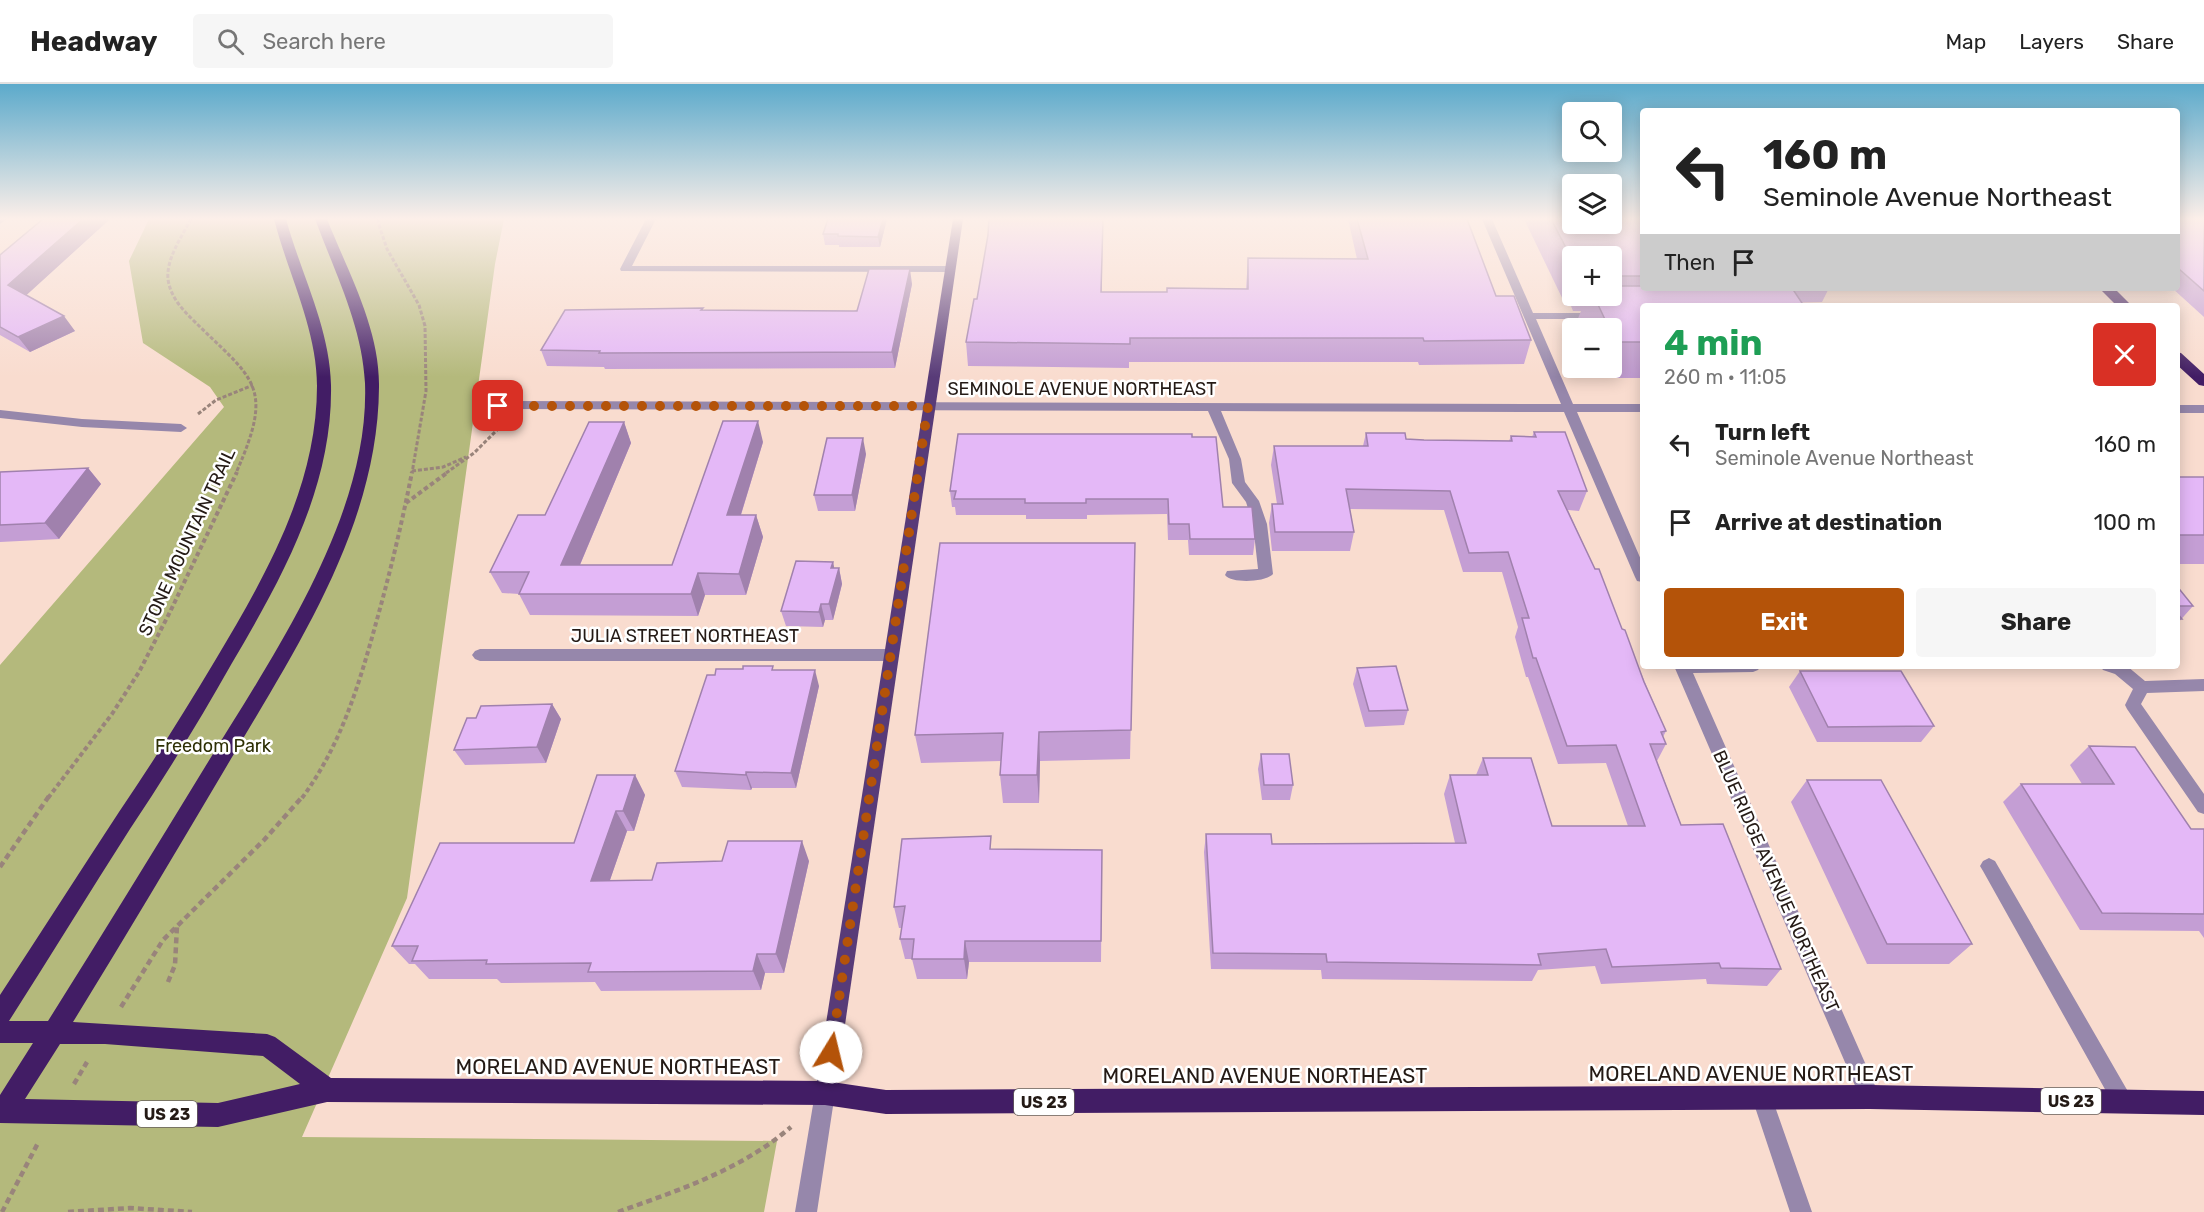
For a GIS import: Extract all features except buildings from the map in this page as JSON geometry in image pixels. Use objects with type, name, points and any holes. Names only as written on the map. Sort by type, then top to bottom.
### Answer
[{"type":"highway","points":[[0,1015],[174,747],[256,609],[279,565],[310,487],[322,428],[324,384],[318,342],[296,272]]},
{"type":"highway","points":[[2,1111],[99,963],[302,619],[330,563],[351,506],[365,457],[372,385],[360,320],[341,272]]},
{"type":"highway","points":[[2109,291],[2122,303]]},
{"type":"highway","points":[[2180,360],[2204,382]]},
{"type":"highway","points":[[0,1032],[105,1033],[267,1045],[327,1090]]},
{"type":"highway","name":"MORELAND AVENUE NORTHEAST","points":[[2,1111],[218,1115],[327,1090],[825,1093],[886,1102],[1870,1097],[2204,1103]]},
{"type":"main road","points":[[825,1093],[950,272]]},
{"type":"street","points":[[1510,272],[1640,573]]},
{"type":"street","points":[[1529,316],[1608,316]]},
{"type":"street","name":"SEMINOLE AVENUE NORTHEAST","points":[[484,405],[1640,408]]},
{"type":"street","points":[[1213,407],[1235,459],[1239,483],[1252,501],[1260,524],[1266,574],[1232,575]]},
{"type":"street","points":[[2180,409],[2204,409]]},
{"type":"street","points":[[0,414],[82,423],[181,428]]},
{"type":"street","name":"JULIA STREET NORTHEAST","points":[[480,655],[891,655]]},
{"type":"street","name":"BLUE RIDGE AVENUE NORTHEAST","points":[[1683,669],[1870,1097]]},
{"type":"street","points":[[2120,669],[2142,687],[2202,688]]},
{"type":"street","points":[[2142,687],[2133,705],[2204,807]]},
{"type":"street","points":[[1989,866],[2123,1102]]},
{"type":"street","points":[[806,1212],[825,1093]]},
{"type":"street","points":[[1762,1098],[1801,1212]]},
{"type":"path","name":"STONE MOUNTAIN TRAIL","points":[[0,867],[110,715],[148,655],[247,446],[257,412],[257,399],[245,371],[185,310],[173,294],[168,281],[169,272]]},
{"type":"path","points":[[147,963],[177,925],[269,835],[313,783],[326,764],[343,729],[363,669],[394,560],[424,407],[427,352],[425,327],[418,300],[401,272]]},
{"type":"path","points":[[181,428],[216,400],[253,386]]},
{"type":"path","points":[[405,504],[474,453],[498,429],[512,406]]},
{"type":"path","points":[[412,471],[443,467],[474,453]]},
{"type":"path","points":[[168,982],[176,968],[178,958],[175,936],[177,925]]},
{"type":"path","points":[[618,1212],[706,1179],[777,1141]]},
{"type":"path","points":[[2,1212],[39,1142]]},
{"type":"path","points":[[68,1212],[98,1208],[125,1208],[192,1212]]},
{"type":"green space","name":"Freedom Park","points":[[131,272],[494,272],[407,898],[302,1137],[777,1141],[764,1212],[0,1212],[0,665],[224,407],[210,387],[143,343]]},
{"type":"route","points":[[498,406],[928,406],[831,1052]]}]
